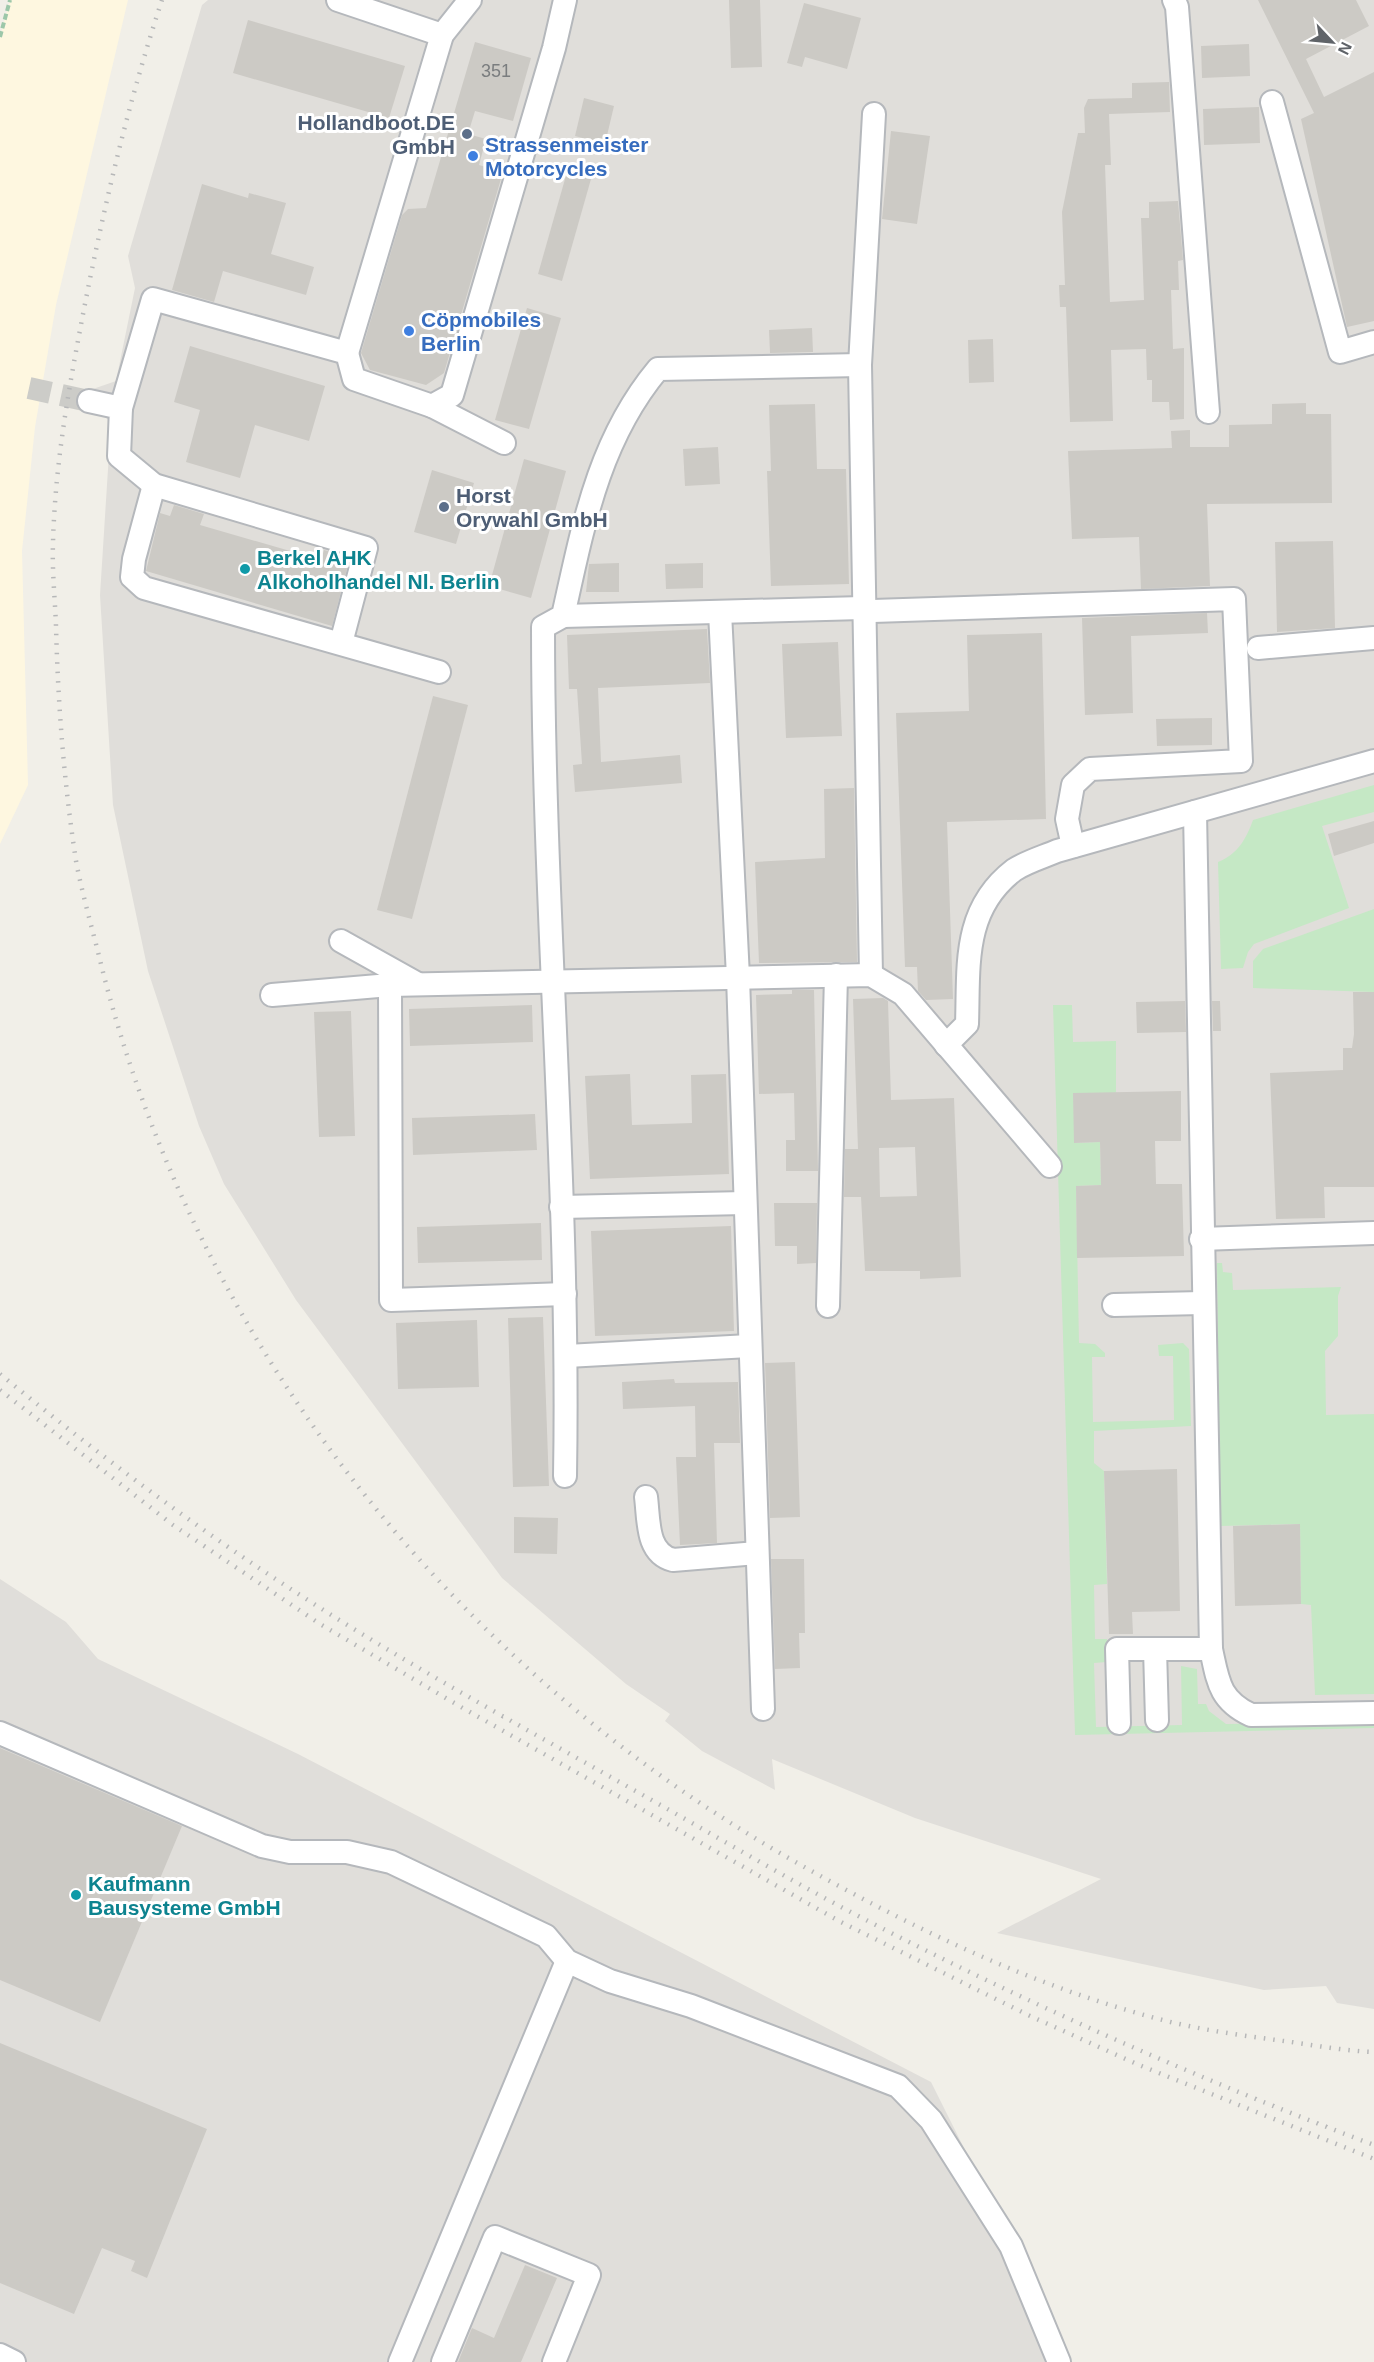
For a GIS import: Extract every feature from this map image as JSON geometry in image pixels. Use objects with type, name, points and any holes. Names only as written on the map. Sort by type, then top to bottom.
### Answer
[{"type":"lane","points":[[338,0],[442,35]]},
{"type":"lane","points":[[470,0],[442,35],[347,353],[354,379],[432,406],[504,443]]},
{"type":"lane","points":[[432,406],[452,395],[554,48],[565,0]]},
{"type":"lane","points":[[1174,0],[1177,6],[1208,412]]},
{"type":"lane","points":[[1272,102],[1340,352],[1374,342]]},
{"type":"lane","points":[[871,975],[862,608],[860,364],[874,114]]},
{"type":"lane","points":[[341,643],[366,548],[154,485],[119,456],[121,408],[153,299],[347,353]]},
{"type":"lane","points":[[563,616],[590,496],[620,426],[643,387],[658,369],[860,364]]},
{"type":"lane","points":[[89,401],[121,408]]},
{"type":"lane","points":[[154,485],[134,559],[132,577],[144,588],[439,672]]},
{"type":"lane","points":[[565,1476],[567,1356],[543,750],[543,627],[563,616],[862,608],[873,610],[1234,599],[1240,761],[1090,769],[1073,785],[1067,819],[1073,846]]},
{"type":"lane","points":[[720,612],[738,977],[763,1709]]},
{"type":"lane","points":[[1258,648],[1374,638]]},
{"type":"lane","points":[[946,1045],[967,1024],[971,940],[978,916],[987,897],[1015,870],[1073,846],[1374,761]]},
{"type":"lane","points":[[1195,812],[1201,1239],[1211,1649],[1219,1687],[1234,1707],[1251,1715],[1374,1713]]},
{"type":"lane","points":[[341,941],[419,985]]},
{"type":"lane","points":[[828,1306],[836,975]]},
{"type":"lane","points":[[272,995],[419,985],[871,975],[903,994],[1050,1166]]},
{"type":"lane","points":[[390,986],[391,1300],[565,1294]]},
{"type":"lane","points":[[561,1207],[745,1203]]},
{"type":"lane","points":[[1201,1239],[1374,1233]]},
{"type":"lane","points":[[1114,1305],[1203,1303]]},
{"type":"lane","points":[[567,1356],[749,1346]]},
{"type":"lane","points":[[646,1497],[651,1539],[657,1551],[665,1558],[673,1560],[757,1553]]},
{"type":"lane","points":[[1119,1723],[1117,1649],[1211,1649]]},
{"type":"lane","points":[[1155,1649],[1157,1720]]},
{"type":"lane","points":[[0,1732],[262,1846],[290,1852],[347,1852],[391,1862],[546,1936],[567,1961],[610,1981],[691,2006],[898,2086],[931,2120],[1011,2246],[1059,2362]]},
{"type":"lane","points":[[400,2362],[567,1961]]},
{"type":"lane","points":[[443,2362],[495,2237],[589,2276],[554,2362]]},
{"type":"lane","points":[[0,2355],[14,2362]]},
{"type":"path","points":[[0,37],[10,0]]},
{"type":"shaded area","points":[[10,0],[128,0],[56,305],[35,427],[22,551],[28,785],[0,844],[0,37]]},
{"type":"shaded area","points":[[208,0],[1374,0],[1374,2009],[1337,2003],[1326,1986],[1264,1990],[997,1933],[1101,1879],[915,1818],[772,1759],[775,1790],[702,1751],[665,1721],[670,1714],[626,1684],[502,1578],[296,1300],[224,1184],[199,1126],[148,971],[113,805],[100,595],[111,422],[89,404],[90,390],[116,381],[135,288],[128,256],[202,5]]},
{"type":"shaded area","points":[[0,1579],[66,1622],[98,1659],[298,1754],[931,2082],[1071,2362],[0,2362]]},
{"type":"green space","points":[[1374,785],[1374,812],[1322,826],[1349,908],[1254,944],[1248,952],[1243,968],[1221,969],[1218,862],[1236,850],[1253,820]]},
{"type":"green space","points":[[1374,909],[1374,992],[1253,988],[1253,961],[1263,949]]},
{"type":"green space","points":[[1053,1005],[1072,1005],[1073,1042],[1116,1041],[1116,1092],[1074,1143],[1100,1142],[1101,1185],[1076,1186],[1079,1343],[1095,1344],[1105,1353],[1105,1357],[1092,1357],[1093,1422],[1174,1420],[1173,1356],[1159,1356],[1158,1345],[1183,1343],[1189,1349],[1191,1426],[1094,1431],[1094,1463],[1104,1471],[1107,1584],[1094,1585],[1095,1639],[1107,1639],[1107,1662],[1094,1663],[1096,1727],[1182,1725],[1181,1666],[1197,1669],[1198,1704],[1206,1704],[1209,1711],[1226,1724],[1374,1722],[1374,1728],[1075,1735]]},
{"type":"green space","points":[[1217,1263],[1222,1263],[1223,1272],[1232,1273],[1233,1290],[1341,1287],[1338,1296],[1338,1336],[1325,1351],[1326,1415],[1374,1414],[1374,1694],[1315,1695],[1311,1605],[1301,1604],[1300,1524],[1220,1526]]},
{"type":"building","points":[[729,0],[760,0],[762,67],[731,68]]},
{"type":"building","points":[[1258,0],[1356,0],[1369,26],[1306,59],[1324,97],[1374,72],[1374,321],[1347,327],[1301,119],[1314,113]]},
{"type":"building","points":[[804,3],[861,18],[847,69],[805,57],[802,67],[787,63]]},
{"type":"building","points":[[248,20],[405,66],[389,118],[233,73]]},
{"type":"building","points":[[475,42],[531,58],[513,121],[475,111],[468,134],[486,139],[479,165],[503,172],[444,373],[426,385],[370,370],[361,353],[402,215],[408,209],[426,208]]},
{"type":"building","points":[[1249,44],[1250,76],[1202,78],[1201,46]]},
{"type":"building","points":[[1169,82],[1170,112],[1109,114],[1111,165],[1105,165],[1110,302],[1144,300],[1141,218],[1149,218],[1149,202],[1178,201],[1183,260],[1178,261],[1179,290],[1171,290],[1173,349],[1184,348],[1184,419],[1170,420],[1169,402],[1152,402],[1152,380],[1147,380],[1146,349],[1111,350],[1113,421],[1070,422],[1066,307],[1060,307],[1059,285],[1065,285],[1062,212],[1078,133],[1085,133],[1084,108],[1088,99],[1132,98],[1132,83]]},
{"type":"building","points":[[584,98],[614,106],[605,144],[575,136]]},
{"type":"building","points":[[1259,107],[1260,143],[1204,145],[1203,109]]},
{"type":"building","points":[[891,131],[930,136],[917,224],[882,219]]},
{"type":"building","points":[[569,165],[593,172],[562,281],[538,274]]},
{"type":"building","points":[[202,184],[248,198],[249,193],[286,203],[271,254],[314,267],[306,295],[223,271],[214,302],[172,290]]},
{"type":"building","points":[[527,308],[561,318],[529,429],[495,420]]},
{"type":"building","points":[[812,328],[813,352],[770,353],[769,330]]},
{"type":"building","points":[[993,339],[994,382],[969,383],[968,340]]},
{"type":"building","points":[[190,346],[325,386],[309,441],[255,425],[240,478],[186,462],[200,410],[174,402]]},
{"type":"building","points":[[1306,403],[1306,414],[1331,414],[1332,503],[1207,504],[1210,586],[1141,589],[1139,537],[1072,539],[1068,451],[1172,448],[1171,431],[1190,430],[1190,447],[1229,447],[1229,425],[1272,424],[1272,404]]},
{"type":"building","points":[[815,404],[817,469],[846,469],[849,584],[771,586],[767,471],[771,471],[769,405]]},
{"type":"building","points":[[718,447],[720,484],[685,486],[683,449]]},
{"type":"building","points":[[524,459],[566,471],[531,598],[489,586]]},
{"type":"building","name":"Horst Orywahl GmbH","points":[[432,470],[474,483],[456,544],[414,532]]},
{"type":"building","name":"Berkel AHK Alkoholhandel Nl. Berlin","points":[[174,505],[204,514],[200,525],[321,560],[324,550],[350,557],[332,626],[146,571],[160,513],[170,516]]},
{"type":"building","points":[[1333,541],[1335,628],[1277,632],[1275,542]]},
{"type":"building","points":[[619,563],[619,592],[586,592],[589,564]]},
{"type":"building","points":[[703,563],[703,588],[666,589],[665,564]]},
{"type":"building","points":[[1207,613],[1208,633],[1131,636],[1133,713],[1085,715],[1082,618]]},
{"type":"building","points":[[707,629],[710,683],[598,688],[601,762],[680,755],[682,783],[575,792],[573,765],[582,764],[577,689],[569,689],[567,635]]},
{"type":"building","points":[[1042,633],[1046,819],[947,822],[953,999],[926,1000],[918,991],[917,967],[905,967],[896,713],[969,711],[967,635]]},
{"type":"building","points":[[838,642],[842,736],[786,738],[782,644]]},
{"type":"building","points":[[433,696],[468,705],[412,919],[377,910]]},
{"type":"building","points":[[1212,718],[1212,745],[1157,746],[1156,719]]},
{"type":"building","points":[[854,788],[857,962],[759,963],[755,862],[825,858],[824,789]]},
{"type":"building","points":[[1374,821],[1374,843],[1334,856],[1328,834]]},
{"type":"building","points":[[792,990],[814,990],[818,1171],[786,1171],[786,1140],[795,1140],[794,1093],[759,1094],[756,995],[792,994]]},
{"type":"building","points":[[1353,992],[1374,992],[1374,1187],[1324,1187],[1325,1218],[1276,1219],[1270,1073],[1343,1070],[1343,1048],[1352,1048],[1354,1034]]},
{"type":"building","points":[[883,998],[888,1001],[891,1100],[954,1098],[961,1277],[920,1279],[920,1271],[865,1271],[861,1197],[844,1197],[845,1149],[858,1149],[853,999]],"holes":[[[915,1147],[917,1196],[880,1197],[879,1148]]]},
{"type":"building","points":[[1185,1001],[1186,1032],[1137,1033],[1136,1002]]},
{"type":"building","points":[[1212,1001],[1220,1001],[1221,1031],[1213,1031]]},
{"type":"building","points":[[532,1005],[533,1042],[410,1046],[409,1009]]},
{"type":"building","points":[[351,1011],[355,1136],[319,1137],[314,1012]]},
{"type":"building","points":[[630,1074],[632,1125],[692,1123],[691,1075],[726,1074],[729,1174],[590,1179],[585,1076]]},
{"type":"building","points":[[1181,1091],[1181,1141],[1155,1141],[1156,1184],[1182,1184],[1184,1256],[1077,1258],[1076,1186],[1101,1185],[1100,1142],[1074,1143],[1073,1093]]},
{"type":"building","points":[[535,1114],[537,1150],[413,1155],[412,1118]]},
{"type":"building","points":[[774,1203],[817,1203],[816,1263],[797,1264],[797,1246],[775,1246]]},
{"type":"building","points":[[541,1223],[542,1260],[418,1263],[417,1227]]},
{"type":"building","points":[[731,1226],[734,1331],[595,1336],[591,1231]]},
{"type":"building","points":[[543,1317],[549,1486],[513,1487],[508,1318]]},
{"type":"building","points":[[477,1320],[479,1387],[398,1389],[396,1323]]},
{"type":"building","points":[[795,1362],[800,1517],[770,1518],[765,1363]]},
{"type":"building","points":[[674,1379],[675,1383],[738,1382],[740,1443],[714,1443],[717,1543],[680,1545],[676,1457],[696,1457],[695,1406],[623,1409],[622,1382]]},
{"type":"building","points":[[1177,1469],[1180,1611],[1132,1612],[1133,1634],[1109,1634],[1104,1471]]},
{"type":"building","points":[[514,1517],[558,1518],[557,1554],[514,1553]]},
{"type":"building","points":[[1300,1524],[1301,1604],[1235,1606],[1233,1526]]},
{"type":"building","points":[[771,1559],[804,1559],[805,1633],[799,1633],[800,1668],[775,1669]]},
{"type":"building","name":"Kaufmann Bausysteme GmbH","points":[[0,1748],[182,1826],[100,2022],[0,1980]]},
{"type":"building","points":[[0,2043],[207,2129],[147,2278],[131,2271],[135,2261],[102,2248],[74,2314],[0,2283]]},
{"type":"building","points":[[525,2265],[557,2278],[521,2362],[458,2362],[472,2328],[494,2338]]},
{"type":"tunnel","points":[[29,388],[89,401]]},
{"type":"railway","points":[[162,0],[128,115],[100,231],[73,367],[64,426],[54,513],[53,553],[62,744],[72,832],[81,885],[99,956],[142,1098],[200,1234],[271,1362],[355,1482],[451,1593],[557,1694],[674,1785],[799,1864],[928,1932],[1062,1989],[1155,2018],[1206,2029],[1353,2051],[1374,2052]]},
{"type":"railway","points":[[0,1374],[153,1494],[314,1604],[467,1696],[789,1878],[909,1942],[1040,2005],[1172,2064],[1374,2145]]},
{"type":"railway","points":[[0,1390],[173,1525],[320,1624],[461,1707],[839,1921],[1028,2015],[1139,2065],[1374,2159]]},
{"type":"place","name":"Hollandboot.DE GmbH","points":[[467,134]]},
{"type":"place","name":"Strassenmeister Motorcycles","points":[[473,156]]},
{"type":"place","name":"Cöpmobiles Berlin","points":[[409,331]]},
{"type":"place","name":"Horst Orywahl GmbH","points":[[444,507]]},
{"type":"place","name":"Berkel AHK Alkoholhandel Nl. Berlin","points":[[245,569]]},
{"type":"place","name":"Kaufmann Bausysteme GmbH","points":[[76,1895]]}]
